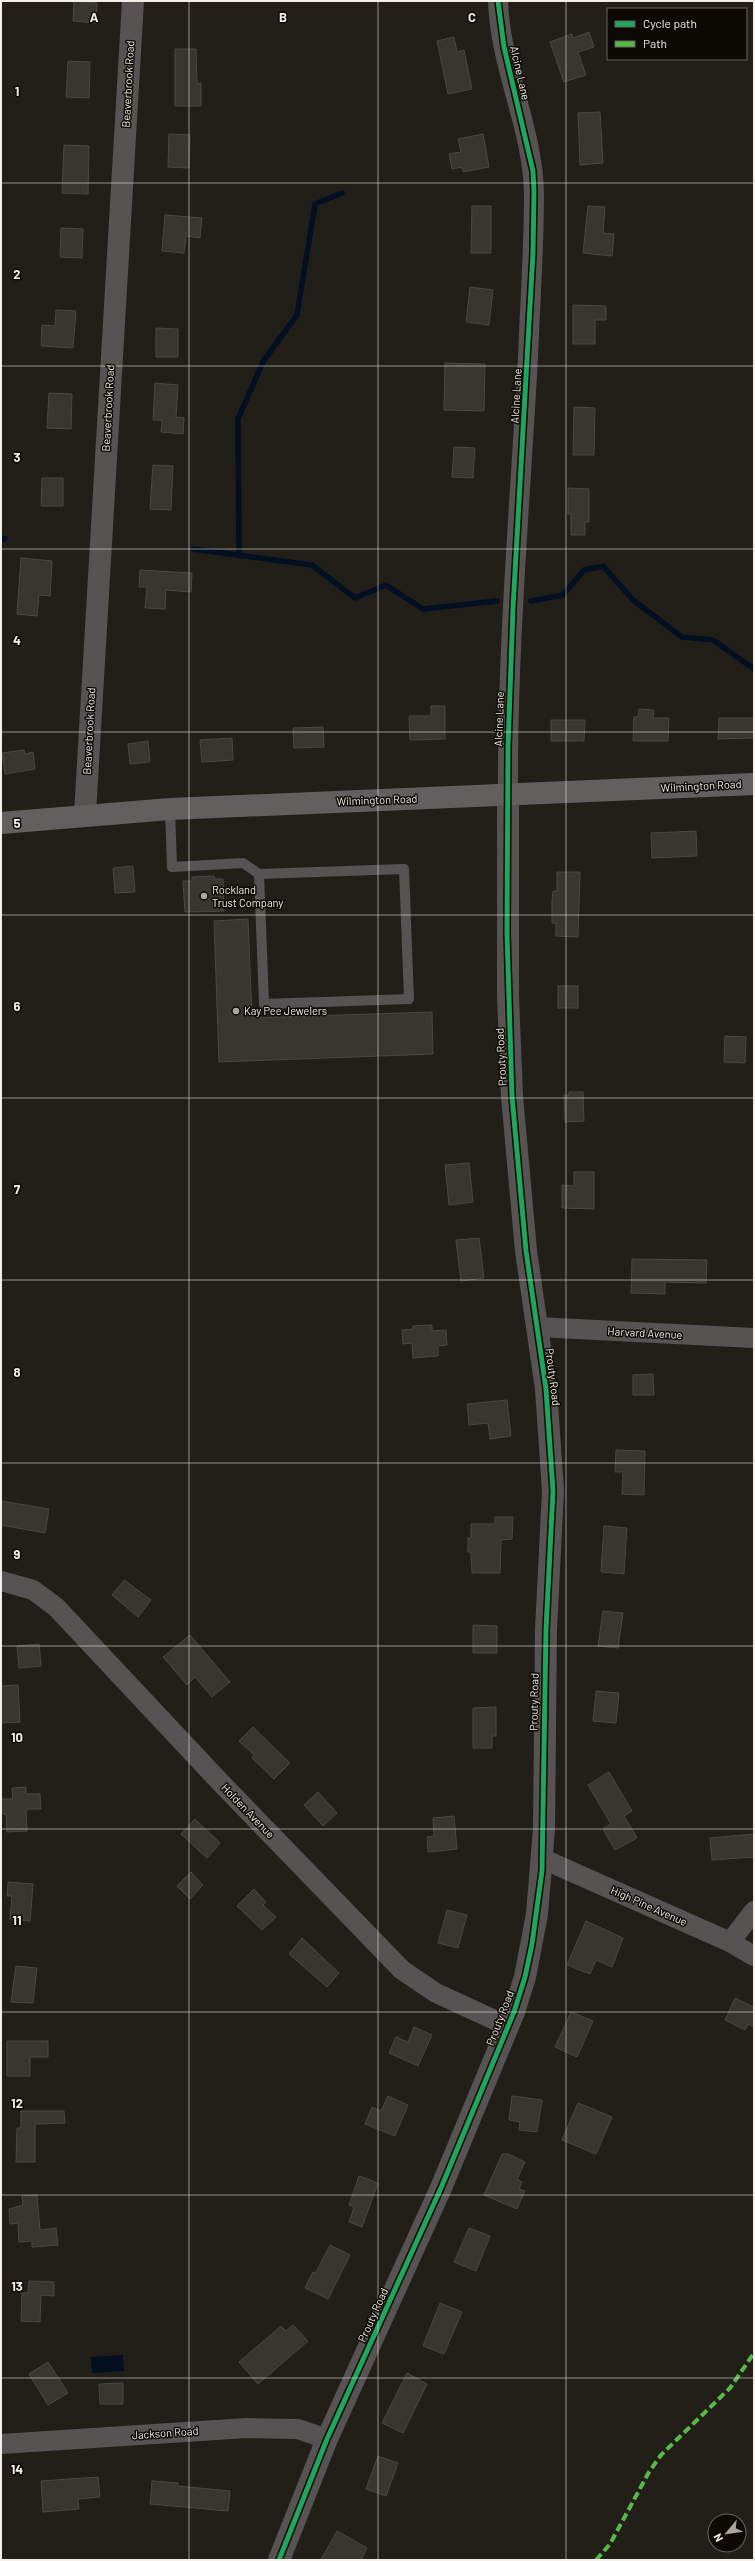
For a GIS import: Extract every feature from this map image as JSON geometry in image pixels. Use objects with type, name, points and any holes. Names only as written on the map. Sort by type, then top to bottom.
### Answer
[{"type":"main road","name":"Wilmington Road","points":[[1,823],[85,814],[170,809],[754,784]]},
{"type":"street","name":"Beaverbrook Road","points":[[85,814],[133,1]]},
{"type":"street","name":"Alcine Lane","points":[[498,1],[504,47],[533,170],[534,192],[531,292],[513,608],[508,795]]},
{"type":"street","name":"Prouty Road","points":[[279,2560],[327,2439],[441,2188],[508,2026],[520,1994],[532,1944],[542,1859],[546,1630],[553,1492],[546,1389],[524,1230],[510,1046],[508,795]]},
{"type":"street","name":"Harvard Avenue","points":[[537,1328],[754,1338]]},
{"type":"street","name":"Holden Avenue","points":[[1,1581],[33,1590],[56,1607],[221,1783],[402,1970],[436,1993],[508,2026]]},
{"type":"street","name":"High Pine Avenue","points":[[542,1859],[730,1942],[754,1956]]},
{"type":"street","points":[[730,1942],[754,1911]]},
{"type":"street","name":"Jackson Road","points":[[1,2444],[247,2428],[298,2429],[327,2439]]},
{"type":"lane","points":[[170,809],[172,867],[243,863],[259,874],[404,869],[409,999],[264,1004],[259,874]]},
{"type":"water","points":[[123,2355],[124,2371],[92,2373],[91,2357]]},
{"type":"building","points":[[74,1],[97,3],[96,23],[73,21]]},
{"type":"building","points":[[589,32],[594,47],[578,52],[586,75],[564,82],[550,42],[572,34],[573,38]]},
{"type":"building","points":[[454,37],[457,52],[464,50],[472,89],[448,94],[437,41]]},
{"type":"building","points":[[175,49],[196,49],[197,84],[201,83],[201,106],[175,106]]},
{"type":"building","points":[[68,61],[90,62],[89,98],[66,97]]},
{"type":"building","points":[[600,112],[603,163],[580,165],[578,113]]},
{"type":"building","points":[[169,134],[190,135],[189,168],[168,167]]},
{"type":"building","points":[[483,134],[489,167],[463,172],[462,167],[452,169],[449,154],[461,152],[458,139]]},
{"type":"building","points":[[64,145],[89,146],[88,194],[62,193]]},
{"type":"building","points":[[472,206],[491,206],[491,253],[471,253]]},
{"type":"building","points":[[588,206],[605,207],[603,233],[614,234],[612,256],[583,253]]},
{"type":"building","points":[[165,215],[202,218],[200,238],[186,236],[184,253],[162,251]]},
{"type":"building","points":[[61,228],[83,229],[82,258],[60,257]]},
{"type":"building","points":[[470,287],[493,290],[489,325],[466,322]]},
{"type":"building","points":[[573,305],[606,306],[606,320],[595,320],[595,344],[573,344]]},
{"type":"building","points":[[56,310],[76,311],[73,348],[41,346],[42,325],[55,326]]},
{"type":"building","points":[[156,328],[178,329],[178,357],[156,357]]},
{"type":"building","points":[[445,363],[485,364],[484,411],[444,410]]},
{"type":"building","points":[[155,383],[178,385],[176,417],[184,418],[183,434],[161,432],[162,420],[153,420]]},
{"type":"building","points":[[49,393],[72,394],[71,429],[47,428]]},
{"type":"building","points":[[574,407],[595,408],[594,455],[573,455]]},
{"type":"building","points":[[454,447],[475,448],[473,478],[452,477]]},
{"type":"building","points":[[153,465],[173,466],[171,510],[150,509]]},
{"type":"building","points":[[42,478],[63,478],[63,506],[41,506]]},
{"type":"building","points":[[568,488],[589,489],[589,522],[585,522],[585,535],[571,535],[571,514],[568,514]]},
{"type":"building","points":[[21,558],[52,561],[50,596],[39,595],[37,616],[17,614]]},
{"type":"building","points":[[140,570],[192,573],[191,592],[166,590],[165,609],[145,608],[147,587],[139,587]]},
{"type":"building","points":[[431,706],[445,706],[445,739],[410,740],[409,716],[431,716]]},
{"type":"building","points":[[639,709],[654,710],[653,718],[669,718],[668,741],[633,741],[634,717],[638,717]]},
{"type":"building","points":[[719,718],[754,718],[754,738],[718,739]]},
{"type":"building","points":[[551,720],[585,720],[584,741],[551,741]]},
{"type":"building","points":[[323,727],[324,747],[294,748],[293,728]]},
{"type":"building","points":[[232,738],[233,760],[202,762],[200,740]]},
{"type":"building","points":[[148,741],[150,762],[130,764],[128,744]]},
{"type":"building","points":[[24,750],[25,754],[33,752],[35,769],[5,774],[2,753]]},
{"type":"building","points":[[696,831],[697,856],[652,858],[651,833]]},
{"type":"building","points":[[133,866],[135,892],[115,893],[113,868]]},
{"type":"building","points":[[557,872],[580,872],[578,937],[556,936],[556,923],[552,923],[552,901],[553,891],[557,891]]},
{"type":"building","name":"Rockland Trust Company","points":[[214,876],[215,879],[223,879],[224,911],[185,912],[183,881],[192,881],[192,877]]},
{"type":"building","points":[[248,919],[252,1018],[432,1012],[433,1054],[219,1062],[214,921]]},
{"type":"building","points":[[558,986],[578,986],[578,1008],[558,1008]]},
{"type":"building","points":[[725,1036],[746,1037],[745,1063],[724,1062]]},
{"type":"building","points":[[569,1092],[583,1092],[584,1121],[565,1122],[564,1095],[569,1095]]},
{"type":"building","points":[[469,1163],[473,1202],[449,1205],[445,1165]]},
{"type":"building","points":[[574,1172],[594,1172],[594,1209],[562,1208],[562,1185],[574,1186]]},
{"type":"building","points":[[479,1238],[484,1278],[461,1281],[456,1240]]},
{"type":"building","points":[[632,1259],[707,1260],[706,1283],[665,1282],[665,1294],[631,1293]]},
{"type":"building","points":[[432,1325],[432,1331],[446,1330],[447,1345],[438,1346],[438,1356],[413,1358],[412,1343],[403,1344],[402,1330],[413,1329],[413,1326]]},
{"type":"building","points":[[653,1374],[654,1395],[633,1395],[633,1375]]},
{"type":"building","points":[[507,1400],[511,1436],[490,1439],[488,1423],[469,1425],[467,1404]]},
{"type":"building","points":[[616,1450],[645,1451],[644,1495],[622,1494],[623,1472],[615,1472]]},
{"type":"building","points":[[1,1501],[49,1509],[45,1533],[1,1525]]},
{"type":"building","points":[[495,1517],[513,1517],[512,1539],[501,1540],[500,1573],[472,1573],[471,1552],[468,1552],[468,1538],[471,1538],[471,1524],[495,1524]]},
{"type":"building","points":[[604,1526],[627,1528],[624,1574],[601,1572]]},
{"type":"building","points":[[124,1580],[151,1600],[138,1617],[112,1595]]},
{"type":"building","points":[[603,1611],[623,1613],[618,1648],[598,1646]]},
{"type":"building","points":[[473,1625],[497,1626],[497,1653],[473,1653]]},
{"type":"building","points":[[190,1635],[230,1682],[212,1697],[195,1677],[187,1685],[163,1657]]},
{"type":"building","points":[[39,1644],[41,1666],[19,1668],[17,1646]]},
{"type":"building","points":[[18,1685],[20,1722],[1,1723],[1,1686]]},
{"type":"building","points":[[596,1691],[619,1693],[616,1723],[593,1721]]},
{"type":"building","points":[[496,1707],[496,1736],[492,1736],[492,1748],[473,1748],[473,1708]]},
{"type":"building","points":[[253,1727],[290,1763],[274,1779],[252,1758],[254,1755],[239,1741]]},
{"type":"building","points":[[609,1772],[632,1811],[624,1816],[637,1838],[615,1850],[603,1829],[611,1824],[588,1785]]},
{"type":"building","points":[[26,1787],[26,1794],[40,1794],[41,1809],[26,1809],[27,1831],[7,1832],[6,1814],[1,1814],[1,1799],[13,1799],[12,1788]]},
{"type":"building","points":[[318,1792],[337,1813],[323,1826],[304,1805]]},
{"type":"building","points":[[454,1816],[457,1849],[428,1852],[427,1837],[434,1836],[433,1818]]},
{"type":"building","points":[[195,1819],[220,1843],[207,1858],[181,1834]]},
{"type":"building","points":[[754,1834],[754,1857],[712,1860],[710,1838]]},
{"type":"building","points":[[191,1872],[203,1885],[190,1899],[177,1886]]},
{"type":"building","points":[[8,1882],[33,1884],[30,1921],[10,1919],[12,1896],[7,1896]]},
{"type":"building","points":[[254,1889],[266,1902],[263,1905],[276,1917],[262,1930],[237,1906]]},
{"type":"building","points":[[447,1910],[467,1915],[458,1948],[438,1943]]},
{"type":"building","points":[[586,1921],[623,1938],[612,1967],[596,1960],[590,1974],[567,1965]]},
{"type":"building","points":[[302,1938],[339,1973],[327,1987],[289,1954]]},
{"type":"building","points":[[16,1966],[37,1968],[33,2003],[11,2002]]},
{"type":"building","points":[[735,1998],[754,2007],[754,2027],[748,2024],[745,2030],[725,2020]]},
{"type":"building","points":[[571,2012],[593,2021],[577,2057],[555,2047]]},
{"type":"building","points":[[414,2027],[432,2035],[418,2066],[389,2053],[396,2037],[408,2042]]},
{"type":"building","points":[[7,2041],[48,2041],[48,2057],[30,2057],[30,2076],[7,2076]]},
{"type":"building","points":[[388,2096],[408,2105],[395,2136],[365,2124],[372,2107],[381,2111]]},
{"type":"building","points":[[512,2096],[542,2100],[537,2132],[519,2130],[520,2122],[509,2120]]},
{"type":"building","points":[[578,2103],[612,2117],[596,2154],[562,2140]]},
{"type":"building","points":[[21,2111],[64,2111],[65,2123],[35,2124],[35,2162],[16,2162],[17,2128],[21,2128]]},
{"type":"building","points":[[502,2154],[508,2154],[525,2162],[517,2179],[522,2182],[519,2189],[525,2191],[517,2209],[484,2195]]},
{"type":"building","points":[[359,2176],[378,2183],[362,2227],[349,2222],[354,2207],[349,2205]]},
{"type":"building","points":[[37,2195],[40,2230],[56,2228],[58,2245],[32,2247],[32,2241],[19,2242],[18,2223],[10,2224],[9,2209],[23,2205],[22,2196]]},
{"type":"building","points":[[469,2228],[490,2236],[476,2271],[454,2262]]},
{"type":"building","points":[[330,2245],[350,2255],[328,2299],[305,2288],[313,2272],[315,2274]]},
{"type":"building","points":[[29,2281],[54,2282],[54,2296],[41,2295],[40,2322],[21,2321],[22,2293],[28,2293]]},
{"type":"building","points":[[440,2303],[462,2312],[444,2354],[423,2346]]},
{"type":"building","points":[[293,2325],[308,2341],[258,2384],[239,2362],[281,2326],[286,2331]]},
{"type":"building","points":[[48,2362],[68,2393],[48,2405],[29,2374]]},
{"type":"building","points":[[407,2373],[427,2384],[403,2433],[382,2423]]},
{"type":"building","points":[[123,2383],[123,2404],[100,2404],[99,2384]]},
{"type":"building","points":[[378,2456],[398,2463],[386,2496],[366,2489]]},
{"type":"building","points":[[98,2477],[100,2497],[78,2499],[79,2509],[43,2512],[41,2481]]},
{"type":"building","points":[[152,2481],[178,2483],[178,2486],[230,2491],[228,2511],[150,2504]]},
{"type":"building","points":[[337,2531],[367,2548],[361,2560],[321,2560]]},
{"type":"waterway","points":[[239,555],[238,419],[264,360],[297,315],[315,204],[342,193]]},
{"type":"waterway","points":[[1,538],[5,539]]},
{"type":"waterway","points":[[193,549],[312,565],[355,598],[386,585],[423,609],[497,601]]},
{"type":"waterway","points":[[531,601],[563,595],[584,570],[603,566],[633,600],[682,637],[713,640],[754,669]]},
{"type":"marked path","points":[[596,2560],[610,2544],[649,2472],[661,2455],[730,2388],[754,2353]]},
{"type":"cycle path","points":[[279,2560],[327,2439],[441,2188],[514,2012],[525,1977],[532,1944],[542,1871],[546,1630],[553,1491],[546,1389],[526,1251],[512,1096],[507,933],[508,747],[513,608],[533,253],[534,192],[533,171],[504,47],[498,1]]},
{"type":"place","name":"Rockland Trust Company","points":[[204,896]]},
{"type":"place","name":"Kay Pee Jewelers","points":[[236,1011]]}]
